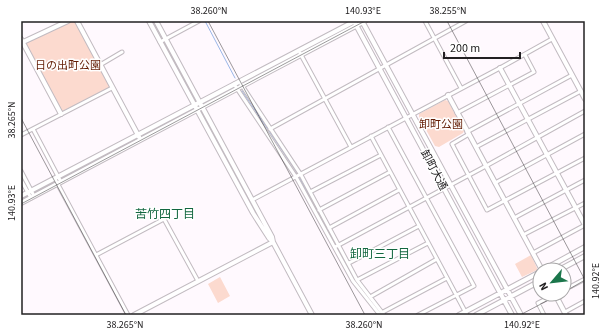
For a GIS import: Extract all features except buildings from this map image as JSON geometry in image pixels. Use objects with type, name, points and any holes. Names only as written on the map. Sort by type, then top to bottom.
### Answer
[{"type":"street","points":[[61,114],[22,41],[68,21]]},
{"type":"street","points":[[77,21],[140,140]]},
{"type":"street","points":[[149,21],[252,213],[268,238],[273,242]]},
{"type":"street","points":[[156,21],[272,237],[273,242],[312,315]]},
{"type":"street","points":[[160,42],[199,21]]},
{"type":"street","points":[[21,203],[140,140],[201,104],[355,22],[363,21],[521,315]]},
{"type":"street","points":[[425,21],[461,88]]},
{"type":"street","points":[[270,129],[466,21]]},
{"type":"street","points":[[543,21],[585,99]]},
{"type":"street","name":"卸町大通","points":[[355,22],[511,315]]},
{"type":"street","points":[[252,200],[552,39]]},
{"type":"street","points":[[100,64],[122,52]]},
{"type":"street","points":[[300,52],[350,147]]},
{"type":"street","points":[[457,113],[534,72],[524,55]]},
{"type":"street","points":[[500,68],[585,225],[533,253]]},
{"type":"street","points":[[572,75],[519,103],[452,144],[486,210],[585,158]]},
{"type":"street","points":[[241,83],[298,176],[353,280],[382,314]]},
{"type":"street","points":[[236,86],[310,192],[357,280],[382,314]]},
{"type":"street","points":[[21,135],[112,88]]},
{"type":"street","points":[[476,147],[581,91]]},
{"type":"street","points":[[448,95],[538,262]]},
{"type":"street","points":[[21,196],[138,135],[195,108]]},
{"type":"street","points":[[335,247],[585,111]]},
{"type":"street","points":[[388,127],[474,286],[418,315]]},
{"type":"street","points":[[33,129],[96,255],[128,315]]},
{"type":"street","points":[[495,183],[585,134]]},
{"type":"street","points":[[371,136],[466,313]]},
{"type":"street","points":[[310,192],[381,155]]},
{"type":"street","points":[[21,171],[32,197]]},
{"type":"street","points":[[319,210],[390,172]]},
{"type":"street","points":[[21,180],[30,192]]},
{"type":"street","points":[[514,218],[585,180]]},
{"type":"street","points":[[329,228],[399,190]]},
{"type":"street","points":[[523,235],[585,203]]},
{"type":"street","points":[[96,255],[164,219],[198,281]]},
{"type":"street","points":[[349,263],[419,226]]},
{"type":"street","points":[[134,315],[273,242]]},
{"type":"street","points":[[357,280],[428,243]]},
{"type":"street","points":[[559,262],[585,248]]},
{"type":"street","points":[[572,263],[585,256]]},
{"type":"street","points":[[370,297],[437,260]]},
{"type":"street","points":[[459,315],[466,313],[532,277]]},
{"type":"street","points":[[382,314],[447,278]]},
{"type":"street","points":[[572,286],[585,279]]},
{"type":"street","points":[[476,315],[532,284]]},
{"type":"street","points":[[559,302],[566,314],[585,301]]},
{"type":"street","points":[[541,302],[538,304],[544,315]]},
{"type":"green space","name":"日の出町公園","points":[[76,21],[110,85],[109,88],[61,111],[26,42]]},
{"type":"green space","name":"卸町公園","points":[[445,100],[448,101],[464,131],[439,147],[435,146],[419,117],[419,114]]},
{"type":"green space","points":[[531,255],[534,262],[532,262],[532,272],[522,277],[515,264]]},
{"type":"green space","points":[[220,277],[230,296],[218,303],[208,284]]},
{"type":"waterway","points":[[205,21],[235,78]]},
{"type":"waterway","points":[[242,91],[298,174]]},
{"type":"waterway","points":[[21,176],[27,186]]},
{"type":"waterway","points":[[299,177],[336,245]]},
{"type":"waterway","points":[[337,247],[356,281]]},
{"type":"district","name":"苦竹四丁目","points":[[165,214]]},
{"type":"district","name":"卸町三丁目","points":[[380,254]]}]
